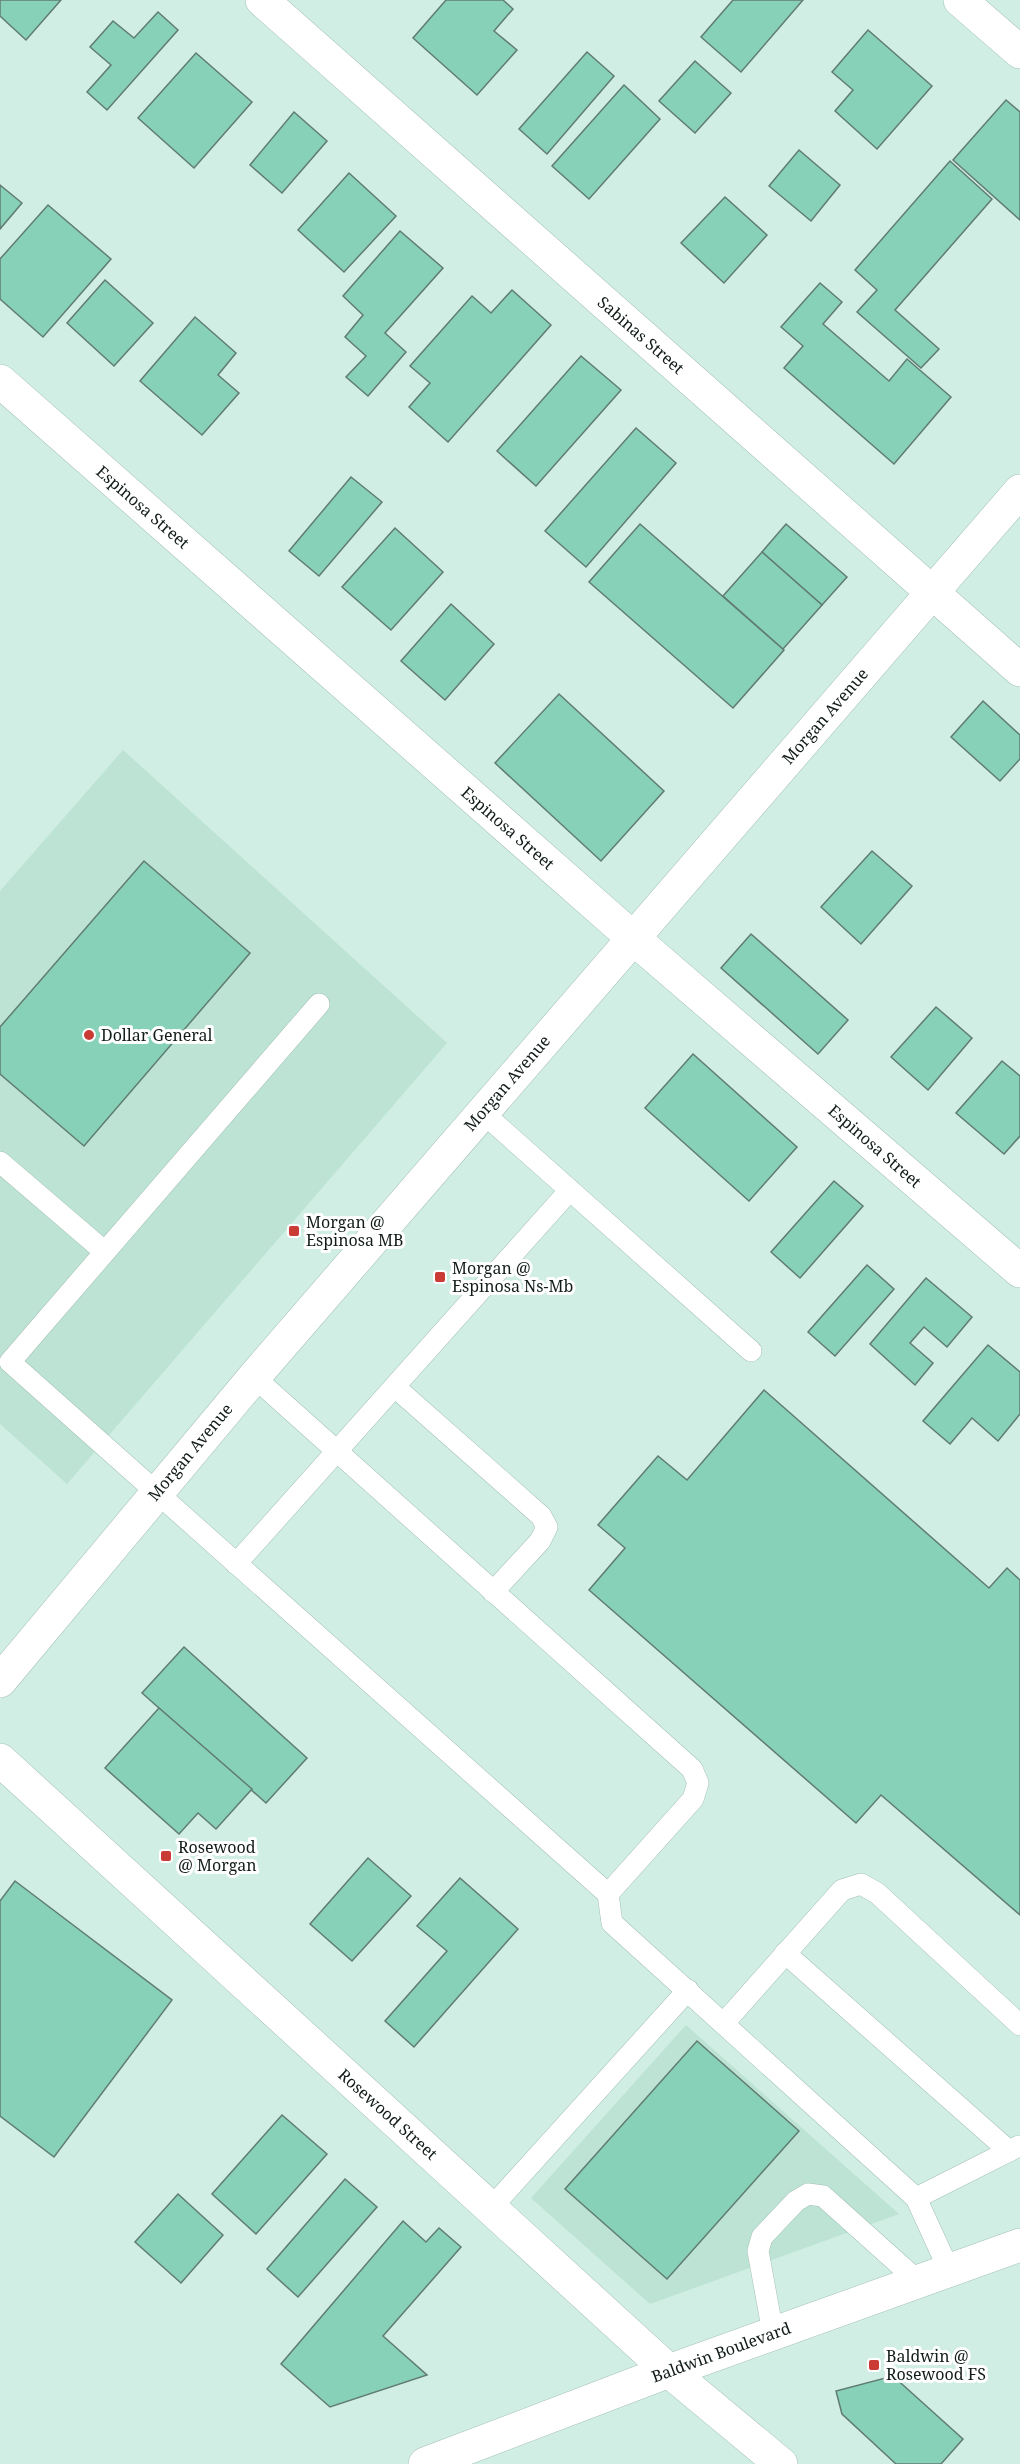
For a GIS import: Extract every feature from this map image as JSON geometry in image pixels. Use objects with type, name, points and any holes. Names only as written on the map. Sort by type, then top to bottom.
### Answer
[{"type":"street","name":"Sabinas Street","points":[[262,0],[1020,670]]},
{"type":"street","points":[[960,0],[1020,52]]},
{"type":"street","name":"Espinosa Street","points":[[0,381],[633,938],[1020,1271]]},
{"type":"street","name":"Morgan Avenue","points":[[0,1681],[254,1377],[1020,491]]},
{"type":"street","name":"Rosewood Street","points":[[0,1760],[669,2370],[781,2464]]},
{"type":"street","name":"Baldwin Boulevard","points":[[424,2464],[669,2370],[1020,2245]]},
{"type":"lane","points":[[319,1004],[10,1362],[608,1894],[612,1923],[916,2198],[950,2270]]},
{"type":"lane","points":[[482,1112],[751,1351]]},
{"type":"lane","points":[[0,1162],[105,1252]]},
{"type":"lane","points":[[236,1564],[570,1190]]},
{"type":"lane","points":[[254,1377],[692,1769],[698,1782],[693,1798],[608,1894]]},
{"type":"lane","points":[[395,1387],[541,1516],[547,1527],[540,1541],[493,1592]]},
{"type":"lane","points":[[724,2023],[842,1890],[861,1884],[877,1893],[1020,2025]]},
{"type":"lane","points":[[785,1953],[1015,2148],[916,2198]]},
{"type":"lane","points":[[491,2208],[688,1990]]},
{"type":"lane","points":[[773,2333],[758,2251],[762,2237],[796,2201],[808,2194],[823,2196],[919,2282]]},
{"type":"shaded area","points":[[123,750],[447,1043],[67,1484],[0,1424],[0,891]]},
{"type":"shaded area","points":[[686,2025],[899,2214],[650,2304],[531,2198]]},
{"type":"building","points":[[0,0],[61,0],[26,40],[0,16]]},
{"type":"building","points":[[446,0],[503,0],[513,9],[494,31],[517,50],[477,95],[413,38]]},
{"type":"building","points":[[733,0],[803,0],[741,72],[701,37]]},
{"type":"building","points":[[158,12],[178,30],[107,110],[87,92],[111,65],[90,47],[113,21],[134,38]]},
{"type":"building","points":[[868,30],[932,86],[877,149],[835,111],[853,90],[832,72]]},
{"type":"building","points":[[587,52],[614,76],[547,154],[519,129]]},
{"type":"building","points":[[196,53],[252,102],[194,168],[138,118]]},
{"type":"building","points":[[695,61],[731,93],[695,133],[659,101]]},
{"type":"building","points":[[624,85],[660,119],[589,199],[552,166]]},
{"type":"building","points":[[1006,100],[1020,112],[1020,220],[953,160]]},
{"type":"building","points":[[294,112],[327,141],[282,193],[250,165]]},
{"type":"building","points":[[799,150],[840,185],[811,221],[769,186]]},
{"type":"building","points":[[950,161],[992,199],[895,310],[939,349],[921,368],[857,312],[877,290],[855,270]]},
{"type":"building","points":[[349,173],[396,216],[344,272],[298,230]]},
{"type":"building","points":[[0,185],[22,203],[0,229]]},
{"type":"building","points":[[725,197],[767,235],[724,283],[681,243]]},
{"type":"building","points":[[48,205],[111,259],[43,337],[0,299],[0,259]]},
{"type":"building","points":[[400,231],[443,268],[385,333],[406,352],[368,396],[346,377],[366,356],[345,337],[363,315],[343,296]]},
{"type":"building","points":[[105,280],[153,323],[114,366],[67,323]]},
{"type":"building","points":[[820,283],[842,302],[823,324],[889,381],[907,359],[951,397],[894,464],[784,368],[803,346],[781,327]]},
{"type":"building","points":[[512,290],[551,325],[448,442],[409,407],[430,383],[410,366],[472,296],[491,313]]},
{"type":"building","points":[[195,317],[236,353],[218,375],[239,393],[202,435],[140,381]]},
{"type":"building","points":[[581,356],[621,390],[536,486],[497,451]]},
{"type":"building","points":[[636,428],[676,463],[586,567],[545,531]]},
{"type":"building","points":[[351,477],[382,502],[319,576],[289,551]]},
{"type":"building","points":[[640,524],[784,650],[733,708],[589,582]]},
{"type":"building","points":[[786,524],[847,577],[822,605],[762,552]]},
{"type":"building","points":[[395,528],[443,572],[391,630],[342,587]]},
{"type":"building","points":[[762,552],[822,605],[783,649],[723,596]]},
{"type":"building","points":[[451,604],[494,644],[445,700],[401,661]]},
{"type":"building","points":[[559,694],[664,791],[601,861],[495,763]]},
{"type":"building","points":[[983,701],[1020,735],[1020,759],[1000,781],[951,737]]},
{"type":"building","points":[[872,851],[912,886],[861,944],[821,907]]},
{"type":"building","points":[[144,861],[250,953],[84,1146],[0,1074],[0,1027]]},
{"type":"building","points":[[751,934],[848,1020],[818,1054],[721,968]]},
{"type":"building","points":[[936,1007],[972,1038],[928,1090],[891,1057]]},
{"type":"building","points":[[693,1054],[797,1147],[749,1201],[645,1108]]},
{"type":"building","points":[[1002,1061],[1020,1076],[1020,1136],[1004,1154],[956,1113]]},
{"type":"building","points":[[834,1181],[863,1206],[800,1278],[771,1252]]},
{"type":"building","points":[[867,1265],[894,1289],[835,1356],[808,1332]]},
{"type":"building","points":[[926,1278],[972,1317],[947,1347],[924,1327],[910,1343],[933,1363],[915,1385],[870,1344]]},
{"type":"building","points":[[988,1345],[1020,1372],[1020,1414],[998,1441],[972,1418],[950,1444],[923,1421]]},
{"type":"building","points":[[764,1390],[989,1588],[1007,1568],[1020,1580],[1020,1915],[881,1795],[856,1823],[589,1590],[625,1548],[598,1525],[658,1456],[687,1480]]},
{"type":"building","points":[[184,1647],[307,1758],[266,1803],[142,1693]]},
{"type":"building","points":[[159,1708],[252,1789],[216,1829],[198,1813],[179,1834],[105,1768]]},
{"type":"building","points":[[368,1858],[411,1896],[352,1961],[310,1924]]},
{"type":"building","points":[[460,1878],[518,1929],[414,2047],[385,2021],[447,1951],[417,1926]]},
{"type":"building","points":[[15,1881],[172,2000],[54,2157],[0,2116],[0,1901]]},
{"type":"building","points":[[697,2041],[799,2131],[667,2279],[565,2189]]},
{"type":"building","points":[[282,2115],[327,2154],[256,2234],[212,2194]]},
{"type":"building","points":[[345,2179],[377,2207],[298,2297],[267,2269]]},
{"type":"building","points":[[178,2194],[223,2235],[181,2283],[135,2242]]},
{"type":"building","points":[[403,2221],[426,2242],[439,2228],[461,2247],[383,2336],[427,2375],[330,2407],[281,2364]]},
{"type":"building","points":[[893,2376],[963,2439],[941,2464],[896,2464],[842,2414],[836,2391]]},
{"type":"place","name":"Dollar General","points":[[89,1035]]},
{"type":"place","name":"Morgan @ Espinosa MB","points":[[294,1231]]},
{"type":"place","name":"Morgan @ Espinosa Ns-Mb","points":[[440,1277]]},
{"type":"place","name":"Rosewood @ Morgan","points":[[166,1856]]},
{"type":"place","name":"Baldwin @ Rosewood FS","points":[[874,2365]]}]
